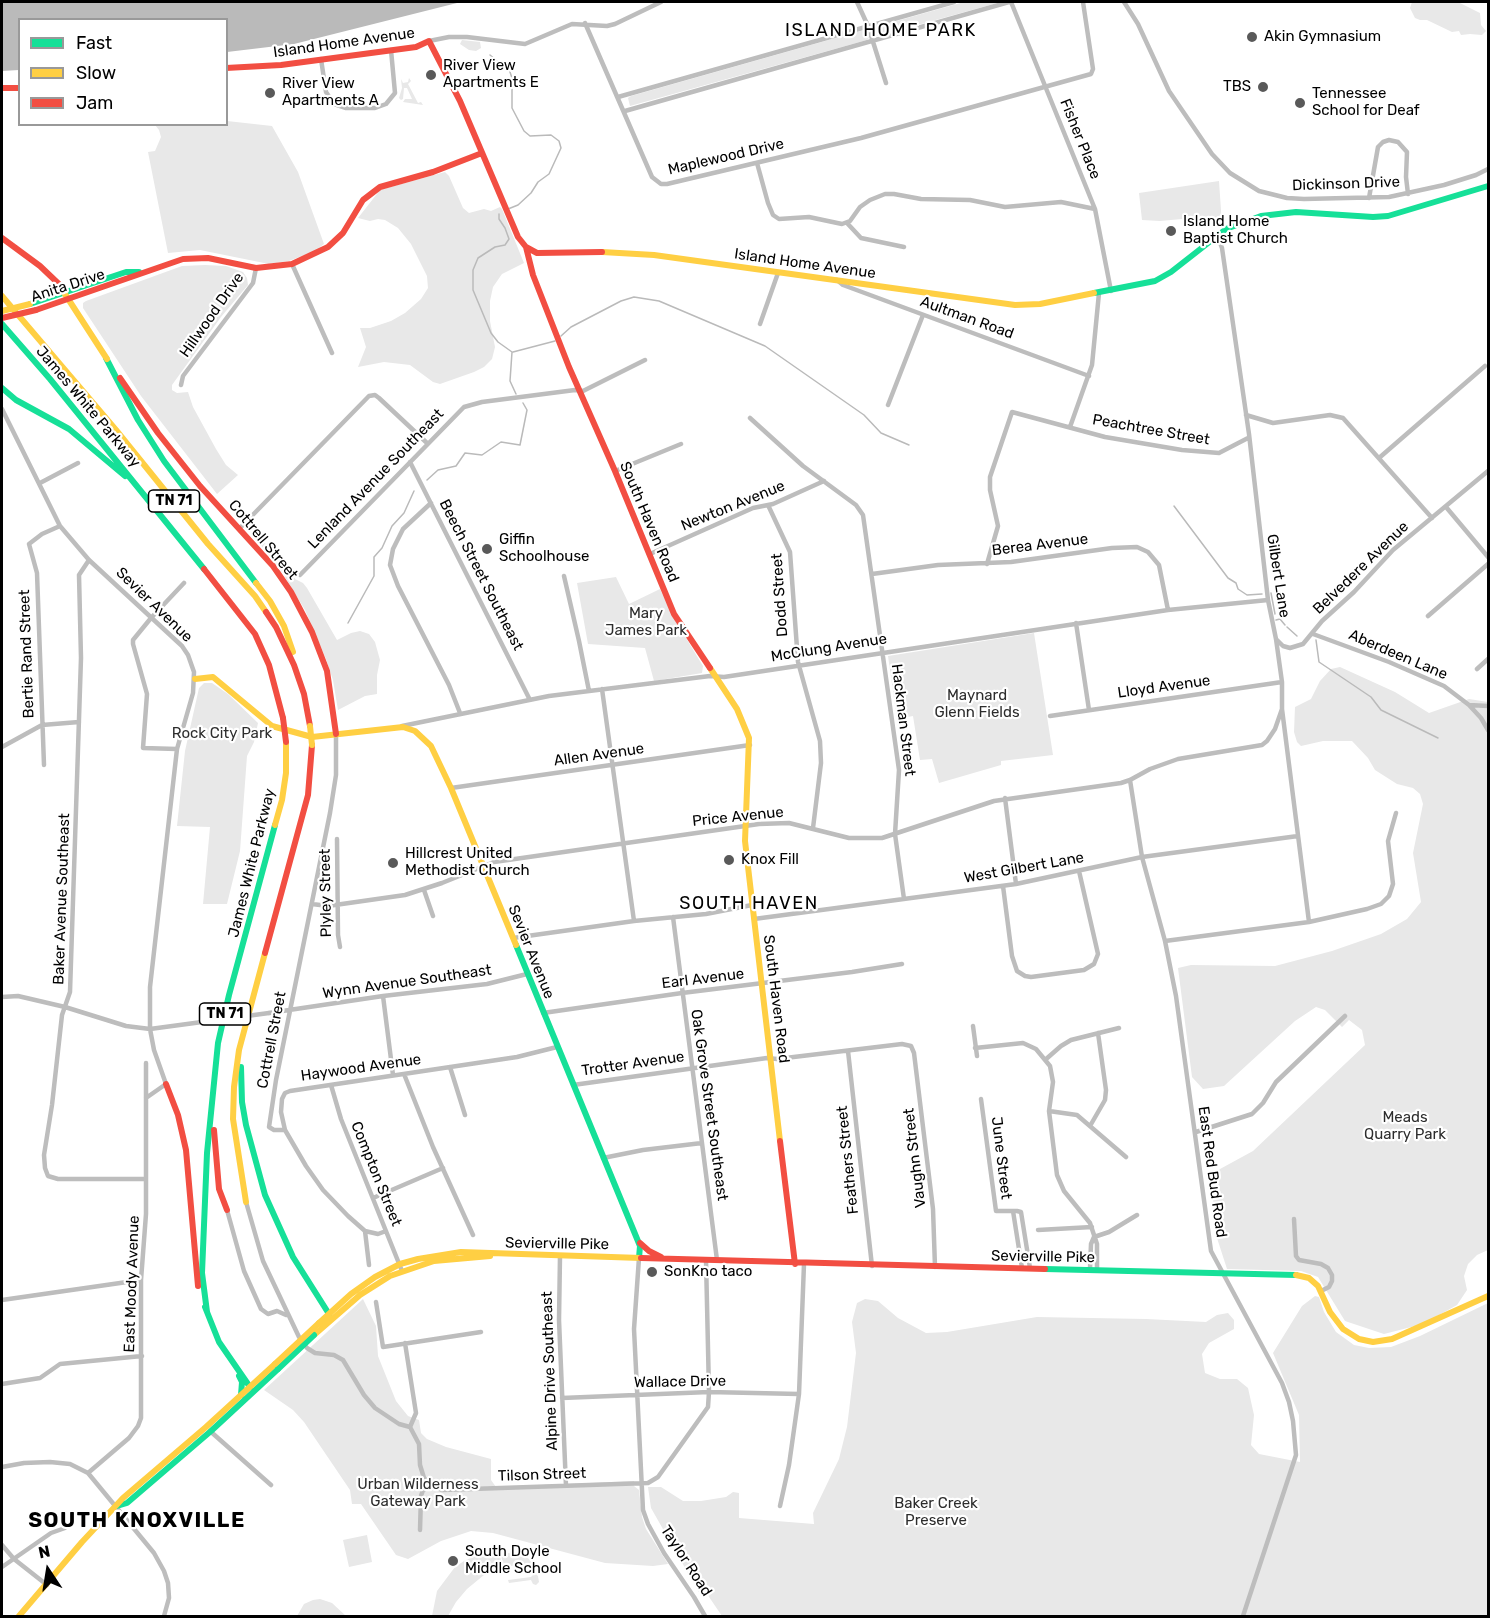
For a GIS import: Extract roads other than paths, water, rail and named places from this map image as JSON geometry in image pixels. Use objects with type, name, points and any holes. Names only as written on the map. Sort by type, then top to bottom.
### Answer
[{"type":"main road","name":"Island Home Avenue","points":[[228,68],[281,64],[391,50],[419,46],[429,41],[456,93],[519,240],[526,247],[540,254],[613,252],[652,254],[1020,305],[1035,305],[1111,291],[1162,278],[1217,235],[1251,219],[1282,212],[1373,217],[1395,215],[1488,186]]},
{"type":"main road","points":[[2,88],[18,88]]},
{"type":"main road","name":"Hillwood Drive","points":[[256,268],[292,264],[328,247],[343,233],[363,200],[380,187],[433,172],[482,153]]},
{"type":"main road","name":"Cottrell Street","points":[[2,238],[40,266],[58,283],[158,433],[200,486],[273,566],[291,592],[312,632],[327,671],[336,734]]},
{"type":"main road","name":"South Haven Road","points":[[526,247],[533,275],[579,390],[674,614],[744,722],[750,745],[744,827],[795,1264]]},
{"type":"main road","name":"Anita Drive","points":[[2,318],[36,310],[132,278],[140,272],[169,262],[196,257],[256,268]]},
{"type":"main road","name":"Anita Drive","points":[[2,310],[30,304],[63,291],[126,272],[140,272]]},
{"type":"main road","name":"James White Parkway","points":[[2,296],[103,414],[208,544],[255,596],[276,627],[294,665],[304,694],[312,745],[308,795],[246,1023]]},
{"type":"main road","name":"James White Parkway","points":[[2,324],[233,602],[255,634],[272,671],[283,718],[286,773],[282,800],[229,995],[218,1043],[215,1069]]},
{"type":"main road","points":[[106,358],[138,420],[164,460],[203,515],[270,600],[284,626],[296,659],[304,694]]},
{"type":"main road","points":[[2,388],[16,400],[42,413],[89,444],[145,495]]},
{"type":"main road","name":"Sevier Avenue","points":[[195,679],[213,677],[272,726],[312,737],[396,727],[415,731],[426,740],[451,788],[638,1240],[639,1258]]},
{"type":"main road","points":[[246,1023],[236,1070],[233,1119],[246,1202]]},
{"type":"main road","points":[[246,1023],[241,1088],[246,1125],[257,1171],[265,1195],[293,1257],[331,1316]]},
{"type":"main road","points":[[215,1069],[215,1156],[219,1189],[227,1209]]},
{"type":"main road","points":[[207,1312],[202,1273],[207,1153],[215,1069]]},
{"type":"main road","points":[[166,1084],[178,1115],[186,1150],[196,1271],[201,1299],[219,1342],[241,1378],[241,1395]]},
{"type":"main road","points":[[638,1240],[649,1251],[664,1259]]},
{"type":"main road","name":"Sevierville Pike","points":[[116,1507],[123,1498],[208,1429],[314,1335],[361,1286],[401,1267],[445,1254],[475,1252],[503,1255],[795,1264],[1300,1275],[1309,1278],[1322,1291]]},
{"type":"main road","name":"Sevierville Pike","points":[[401,1267],[434,1261],[503,1255]]},
{"type":"main road","points":[[1322,1291],[1330,1312],[1343,1329],[1359,1339],[1373,1342],[1392,1339],[1488,1296]]},
{"type":"main road","name":"Sevierville Pike","points":[[276,1367],[319,1323],[331,1316]]},
{"type":"main road","points":[[235,1367],[252,1389]]},
{"type":"main road","name":"Sevierville Pike","points":[[208,1429],[241,1395],[252,1389]]},
{"type":"main road","points":[[19,1617],[82,1542],[116,1507]]},
{"type":"street","points":[[429,41],[439,38],[467,37],[525,44],[567,25],[615,24],[661,2]]},
{"type":"street","points":[[857,2],[868,26],[886,83]]},
{"type":"street","points":[[618,97],[954,2]]},
{"type":"street","points":[[625,111],[1010,2]]},
{"type":"street","name":"Fisher Place","points":[[1010,2],[1095,209],[1111,291]]},
{"type":"street","name":"Maplewood Drive","points":[[585,23],[652,177],[661,184],[861,138],[1091,74],[1094,69],[1083,2]]},
{"type":"street","name":"Dickinson Drive","points":[[1124,2],[1138,24],[1169,91],[1212,154],[1230,173],[1259,191],[1287,198],[1369,198],[1408,194],[1476,175],[1488,169]]},
{"type":"street","points":[[321,59],[325,90],[334,104],[346,108],[378,108],[386,104],[395,93],[391,50]]},
{"type":"street","points":[[1369,198],[1378,147],[1389,140],[1398,142],[1406,149],[1408,194]]},
{"type":"street","points":[[757,163],[764,191],[776,218],[815,218],[837,224],[847,223],[864,203],[885,194],[921,199],[970,200],[1005,207],[1061,201],[1095,209]]},
{"type":"street","points":[[847,223],[861,238],[904,247]]},
{"type":"street","name":"Gilbert Lane","points":[[1217,235],[1222,248],[1246,415],[1268,600],[1282,682],[1282,709],[1309,922]]},
{"type":"street","points":[[292,264],[332,353]]},
{"type":"street","name":"Hillwood Drive","points":[[181,385],[183,376],[253,283],[256,268]]},
{"type":"street","points":[[760,324],[778,273]]},
{"type":"street","name":"Aultman Road","points":[[837,280],[843,285],[1089,376]]},
{"type":"street","points":[[1070,427],[1092,365],[1099,293]]},
{"type":"street","points":[[888,405],[923,315]]},
{"type":"street","name":"Lenland Avenue Southeast","points":[[300,574],[457,413],[472,405],[583,391],[645,360]]},
{"type":"street","points":[[1379,458],[1485,366]]},
{"type":"street","points":[[239,529],[364,400],[372,395],[379,398],[427,443]]},
{"type":"street","name":"Sevier Avenue","points":[[2,409],[60,526],[89,560],[186,651],[195,679]]},
{"type":"street","name":"Peachtree Street","points":[[987,564],[998,526],[990,490],[990,477],[1012,412],[1127,442],[1213,453],[1223,452],[1248,438]]},
{"type":"street","points":[[1246,415],[1273,423],[1321,415],[1337,415],[1343,418],[1432,518]]},
{"type":"street","name":"Hackman Street","points":[[750,418],[803,466],[860,509],[863,514],[899,770],[895,834],[904,899]]},
{"type":"street","points":[[2,424],[9,421]]},
{"type":"street","points":[[615,471],[681,444]]},
{"type":"street","name":"Beech Street Southeast","points":[[410,462],[530,700]]},
{"type":"street","points":[[40,483],[78,463]]},
{"type":"street","name":"Belvedere Avenue","points":[[1276,639],[1283,646],[1296,648],[1303,644],[1322,621],[1352,594],[1394,550],[1488,471]]},
{"type":"street","name":"Newton Avenue","points":[[650,554],[753,508],[768,505],[824,481]]},
{"type":"street","points":[[432,503],[403,529],[393,549],[390,565],[460,713]]},
{"type":"street","name":"Dodd Street","points":[[768,505],[790,552],[798,665],[820,741],[821,763],[813,828]]},
{"type":"street","points":[[1446,507],[1488,556]]},
{"type":"street","name":"Bertie Rand Street","points":[[44,765],[37,573],[29,543],[60,526]]},
{"type":"street","name":"Berea Avenue","points":[[872,574],[938,565],[1011,562],[1112,548],[1137,547],[1148,552],[1159,566],[1168,610]]},
{"type":"street","name":"Baker Avenue Southeast","points":[[89,560],[79,575],[81,654],[70,992],[62,1015],[44,1155],[48,1176],[77,1180],[146,1179]]},
{"type":"street","points":[[1428,616],[1488,564]]},
{"type":"street","points":[[564,576],[589,691]]},
{"type":"street","points":[[177,749],[143,748],[147,694],[133,640],[184,584]]},
{"type":"street","name":"McClung Avenue","points":[[396,727],[530,700],[602,689],[724,677],[1076,623],[1168,610],[1268,600]]},
{"type":"street","points":[[1076,623],[1089,710]]},
{"type":"street","name":"Aberdeen Lane","points":[[1313,634],[1389,662],[1444,686],[1469,705],[1488,730]]},
{"type":"street","points":[[1477,669],[1488,659]]},
{"type":"street","points":[[146,1098],[166,1084],[154,1050],[150,1029],[150,987],[177,749],[195,679]]},
{"type":"street","name":"Lloyd Avenue","points":[[1050,716],[1282,682]]},
{"type":"street","points":[[602,689],[634,921]]},
{"type":"street","points":[[1469,705],[1488,706]]},
{"type":"street","name":"Price Avenue","points":[[312,904],[338,905],[405,895],[424,890],[494,862],[775,823],[813,828],[836,836],[861,839],[882,838],[1005,798],[1130,780],[1150,769],[1178,759],[1262,745],[1275,729],[1282,709]]},
{"type":"street","points":[[2,747],[42,725],[79,722]]},
{"type":"street","name":"Cottrell Street","points":[[285,1130],[274,1130],[269,1127],[276,1080],[336,775],[336,734]]},
{"type":"street","name":"Allen Avenue","points":[[451,788],[750,745]]},
{"type":"street","name":"East Red Bud Road","points":[[1130,780],[1142,858],[1165,941],[1176,996],[1196,1132],[1209,1244],[1214,1260],[1282,1383],[1292,1414],[1296,1455],[1243,1617]]},
{"type":"street","points":[[1005,798],[1016,884]]},
{"type":"street","points":[[1165,941],[1309,922],[1375,907],[1389,896],[1392,884],[1388,841],[1396,813]]},
{"type":"street","name":"West Gilbert Lane","points":[[754,919],[1003,886],[1142,858],[1298,836]]},
{"type":"street","name":"Plyley Street","points":[[337,838],[340,946]]},
{"type":"street","points":[[1003,886],[1012,956],[1017,971],[1031,977],[1084,970],[1094,964],[1098,954],[1079,871]]},
{"type":"street","points":[[424,890],[433,916]]},
{"type":"street","points":[[513,938],[634,921],[673,918],[752,905]]},
{"type":"street","name":"Oak Grove Street Southeast","points":[[673,918],[717,1260]]},
{"type":"street","name":"Earl Avenue","points":[[543,1013],[902,964]]},
{"type":"street","name":"Wynn Avenue Southeast","points":[[2,997],[18,996],[65,1007],[126,1026],[150,1029],[383,996],[487,984],[527,974]]},
{"type":"street","points":[[383,996],[393,1075]]},
{"type":"street","points":[[1196,1132],[1252,1114],[1263,1103],[1276,1082],[1345,1016]]},
{"type":"street","points":[[973,1026],[976,1056]]},
{"type":"street","points":[[1045,1060],[1071,1040],[1119,1028]]},
{"type":"street","points":[[1090,1126],[1101,1112],[1106,1090],[1098,1033]]},
{"type":"street","points":[[975,1048],[1023,1043],[1036,1049],[1050,1066],[1053,1082],[1049,1111],[1057,1174],[1060,1184],[1092,1227],[1094,1237],[1091,1244],[1094,1269]]},
{"type":"street","name":"Trotter Avenue","points":[[573,1085],[772,1058],[902,1044],[911,1046]]},
{"type":"street","name":"Vaughn Street","points":[[911,1046],[914,1053],[932,1197],[935,1267]]},
{"type":"street","name":"Haywood Avenue","points":[[365,1232],[323,1190],[285,1130],[281,1112],[285,1093],[290,1090],[517,1057],[557,1047]]},
{"type":"street","name":"Feathers Street","points":[[848,1051],[872,1266]]},
{"type":"street","name":"East Moody Avenue","points":[[88,1473],[129,1438],[138,1426],[142,1409],[141,1280],[146,1179],[146,1063]]},
{"type":"street","points":[[450,1067],[465,1115]]},
{"type":"street","points":[[405,1074],[473,1235]]},
{"type":"street","name":"Compton Street","points":[[330,1084],[341,1119],[401,1267]]},
{"type":"street","name":"June Street","points":[[981,1099],[996,1211],[1021,1212],[1030,1268]]},
{"type":"street","points":[[1049,1111],[1077,1115],[1126,1157]]},
{"type":"street","points":[[603,1158],[643,1150],[702,1143]]},
{"type":"street","points":[[374,1198],[443,1168]]},
{"type":"street","points":[[246,1202],[263,1261],[298,1337],[307,1348],[315,1353],[334,1355],[343,1359],[364,1395],[375,1408],[399,1424],[410,1427],[419,1444],[420,1465],[424,1478],[431,1486],[423,1490],[421,1496],[420,1530]]},
{"type":"street","points":[[227,1209],[244,1271],[261,1309],[268,1314],[277,1311],[288,1317]]},
{"type":"street","points":[[1013,1211],[1022,1268]]},
{"type":"street","points":[[1094,1237],[1137,1215]]},
{"type":"street","points":[[1294,1219],[1296,1256],[1299,1260],[1321,1264],[1328,1268],[1332,1275],[1329,1287],[1322,1291]]},
{"type":"street","points":[[1038,1230],[1092,1227]]},
{"type":"street","points":[[369,1265],[365,1232],[378,1234],[386,1231]]},
{"type":"street","name":"Alpine Drive Southeast","points":[[560,1256],[559,1320],[566,1486]]},
{"type":"street","name":"Taylor Road","points":[[639,1258],[634,1314],[643,1510],[648,1524],[705,1617]]},
{"type":"street","points":[[706,1260],[709,1392]]},
{"type":"street","points":[[780,1506],[789,1465],[799,1394],[804,1264]]},
{"type":"street","points":[[2,1300],[141,1280]]},
{"type":"street","points":[[277,1311],[280,1301]]},
{"type":"street","points":[[376,1302],[383,1347],[481,1332]]},
{"type":"street","points":[[405,1343],[416,1413],[410,1427]]},
{"type":"street","points":[[2,1384],[40,1378],[60,1364],[142,1356]]},
{"type":"street","name":"Wallace Drive","points":[[562,1398],[709,1392],[799,1394]]},
{"type":"street","name":"Tilson Street","points":[[431,1486],[442,1490],[648,1483],[659,1475],[708,1407],[709,1392]]},
{"type":"street","points":[[208,1429],[271,1485]]},
{"type":"street","points":[[2,1467],[50,1462],[70,1464],[88,1473],[154,1553],[168,1583],[169,1598],[165,1617]]},
{"type":"street","points":[[2,1567],[51,1533],[65,1528]]},
{"type":"street","points":[[2,1545],[14,1559],[47,1586]]},
{"type":"waterway","points":[[490,55],[510,72],[512,108],[524,131],[530,136],[551,135],[559,141],[561,148],[549,174],[538,182],[531,193],[518,205],[508,209]]},
{"type":"waterway","points":[[499,214],[499,219],[509,239],[505,245],[495,247],[478,258],[473,270],[473,290],[491,333],[498,342],[512,352],[510,381],[516,394]]},
{"type":"waterway","points":[[561,336],[571,327],[621,301],[634,297],[659,301],[765,346],[864,415],[881,433],[909,445]]},
{"type":"waterway","points":[[513,352],[555,341]]},
{"type":"waterway","points":[[427,480],[438,470],[456,466],[465,453],[482,455],[501,442],[520,445],[527,410],[523,403]]},
{"type":"waterway","points":[[348,623],[374,576],[374,557],[382,548],[392,526],[404,513],[414,491]]},
{"type":"waterway","points":[[1174,506],[1228,578],[1236,583],[1238,589],[1247,595],[1262,594]]},
{"type":"waterway","points":[[1271,593],[1275,614]]},
{"type":"waterway","points":[[1276,620],[1280,619],[1285,625]]},
{"type":"waterway","points":[[1287,627],[1297,636]]},
{"type":"waterway","points":[[1316,640],[1319,662],[1371,697],[1381,710],[1438,738]]},
{"type":"place","name":"Akin Gymnasium","points":[[1252,37]]},
{"type":"place","name":"River View Apartments E","points":[[431,75]]},
{"type":"place","name":"TBS","points":[[1263,87]]},
{"type":"place","name":"River View Apartments A","points":[[270,93]]},
{"type":"place","name":"Tennessee School for Deaf","points":[[1300,103]]},
{"type":"place","name":"Island Home Baptist Church","points":[[1171,231]]},
{"type":"place","name":"Giffin Schoolhouse","points":[[487,549]]},
{"type":"place","name":"Knox Fill","points":[[729,860]]},
{"type":"place","name":"Hillcrest United Methodist Church","points":[[393,863]]},
{"type":"place","name":"SonKno taco","points":[[652,1272]]},
{"type":"place","name":"South Doyle Middle School","points":[[453,1561]]},
{"type":"district","name":"ISLAND HOME PARK","points":[[881,31]]},
{"type":"district","name":"SOUTH HAVEN","points":[[749,904]]},
{"type":"district","name":"SOUTH KNOXVILLE","points":[[137,1521]]},
{"type":"park label","name":"Mary James Park","points":[[646,622]]},
{"type":"park label","name":"Maynard Glenn Fields","points":[[977,704]]},
{"type":"park label","name":"Rock City Park","points":[[222,734]]},
{"type":"park label","name":"Meads Quarry Park","points":[[1405,1126]]},
{"type":"park label","name":"Urban Wilderness Gateway Park","points":[[418,1494]]},
{"type":"park label","name":"Baker Creek Preserve","points":[[936,1512]]}]
